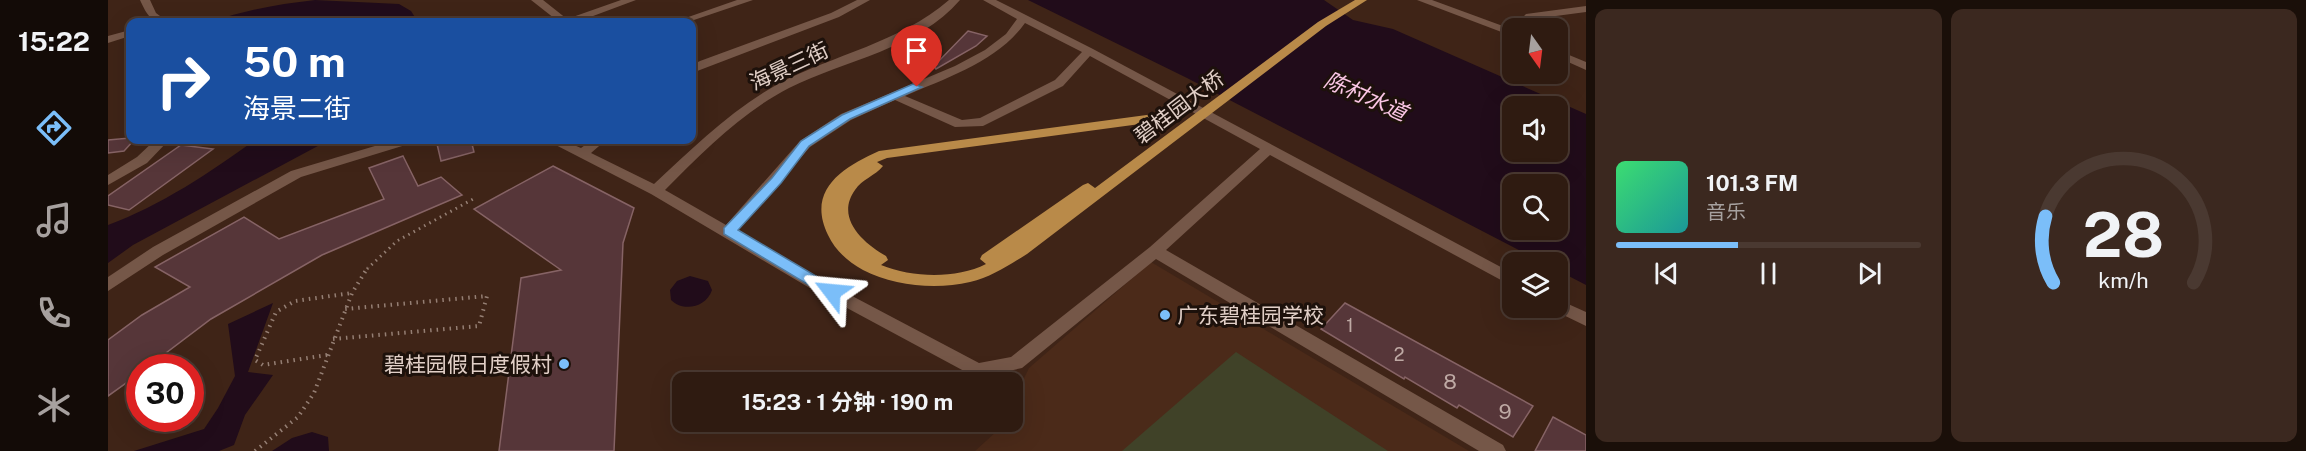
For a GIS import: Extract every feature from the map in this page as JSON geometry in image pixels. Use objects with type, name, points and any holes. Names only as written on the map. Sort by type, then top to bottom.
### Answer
[{"type":"main road","name":"碧桂园大桥","points":[[1018,246],[1319,20],[1352,0]]},
{"type":"main road","name":"碧桂园大桥","points":[[1018,246],[1322,24],[1362,0]]},
{"type":"main road","points":[[1018,246],[993,268],[969,277],[936,280],[905,277],[878,270],[857,260],[842,246],[827,214],[828,205],[835,184],[852,168],[884,154],[1155,118],[1195,109]]},
{"type":"street","points":[[146,0],[152,15],[157,18]]},
{"type":"street","points":[[536,0],[561,18]]},
{"type":"street","points":[[579,18],[631,0]]},
{"type":"street","points":[[692,18],[748,0]]},
{"type":"street","points":[[696,68],[835,15],[865,0]]},
{"type":"street","name":"海景三街","points":[[656,191],[746,109],[784,86],[915,30],[939,15],[954,0]]},
{"type":"street","points":[[988,0],[1089,51],[1502,275]]},
{"type":"street","points":[[1422,0],[1502,27]]},
{"type":"street","points":[[1528,18],[1586,9]]},
{"type":"street","points":[[729,231],[776,180],[805,144],[846,117],[959,68],[988,52],[1010,36],[1024,17]]},
{"type":"street","points":[[108,40],[126,34]]},
{"type":"street","points":[[896,96],[960,124],[983,122],[1059,83],[1089,51]]},
{"type":"street","points":[[1568,58],[1586,66]]},
{"type":"street","points":[[108,181],[142,160],[158,144]]},
{"type":"street","points":[[108,285],[158,250],[296,174],[394,144]]},
{"type":"street","points":[[562,144],[656,191],[729,231],[814,283],[977,371],[1016,363],[1155,251],[1269,148]]},
{"type":"street","points":[[583,153],[595,144]]},
{"type":"street","points":[[1155,251],[1496,451]]},
{"type":"street","points":[[1568,311],[1586,320]]},
{"type":"path","points":[[255,451],[298,417],[314,393],[352,292],[371,263],[397,241],[475,198]]},
{"type":"path","points":[[328,355],[263,364],[255,360],[276,312],[295,301],[352,292]]},
{"type":"path","points":[[333,339],[479,326],[487,296],[345,309]]},
{"type":"shaded area","name":"广东碧桂园学校","points":[[1151,262],[1469,451],[975,451],[996,432],[1023,432],[1023,380],[1029,368]]},
{"type":"green space","points":[[1236,352],[1388,451],[1122,451]]},
{"type":"water","points":[[315,0],[399,4],[411,11],[415,18],[224,18],[288,3]]},
{"type":"water","name":"陈村水道","points":[[1028,0],[1324,0],[1353,20],[1393,29],[1502,77],[1502,84],[1518,84],[1545,96],[1502,96],[1502,162],[1568,162],[1568,106],[1586,114],[1586,285],[1568,276],[1568,252],[1523,252],[1187,78]]},
{"type":"water","points":[[249,144],[322,144],[133,245],[108,263],[108,225],[147,208],[221,164]]},
{"type":"water","points":[[690,276],[708,281],[712,290],[709,296],[705,301],[694,306],[676,304],[671,300],[670,290],[677,281]]},
{"type":"water","points":[[273,303],[248,372],[273,375],[245,415],[234,445],[219,451],[134,451],[194,432],[204,432],[235,376],[228,324]]},
{"type":"water","points":[[312,432],[328,437],[329,451],[272,451],[292,438]]},
{"type":"building","points":[[968,31],[987,36],[976,46],[936,69],[934,66]]},
{"type":"building","points":[[126,138],[126,144],[130,144],[124,151],[108,153],[108,140]]},
{"type":"building","points":[[437,144],[472,144],[474,152],[441,161]]},
{"type":"building","points":[[181,145],[213,149],[129,210],[108,205],[108,196]]},
{"type":"building","points":[[403,156],[418,186],[441,177],[462,195],[322,255],[211,319],[165,354],[126,354],[126,383],[108,396],[108,340],[142,315],[190,287],[155,267],[244,217],[279,239],[384,199],[369,168]]},
{"type":"building","name":"碧桂园假日度假村","points":[[553,166],[634,208],[623,243],[614,451],[499,451],[521,278],[561,270],[474,209]]},
{"type":"building","points":[[1345,303],[1533,406],[1513,437],[1459,405],[1457,408],[1405,377],[1404,379],[1321,329]]},
{"type":"building","points":[[1553,417],[1586,435],[1586,451],[1535,451]]},
{"type":"place","name":"广东碧桂园学校","points":[[1165,315]]},
{"type":"place","name":"碧桂园假日度假村","points":[[564,364]]},
{"type":"route","points":[[832,292],[729,231],[776,180],[805,144],[846,117],[917,87]]}]
